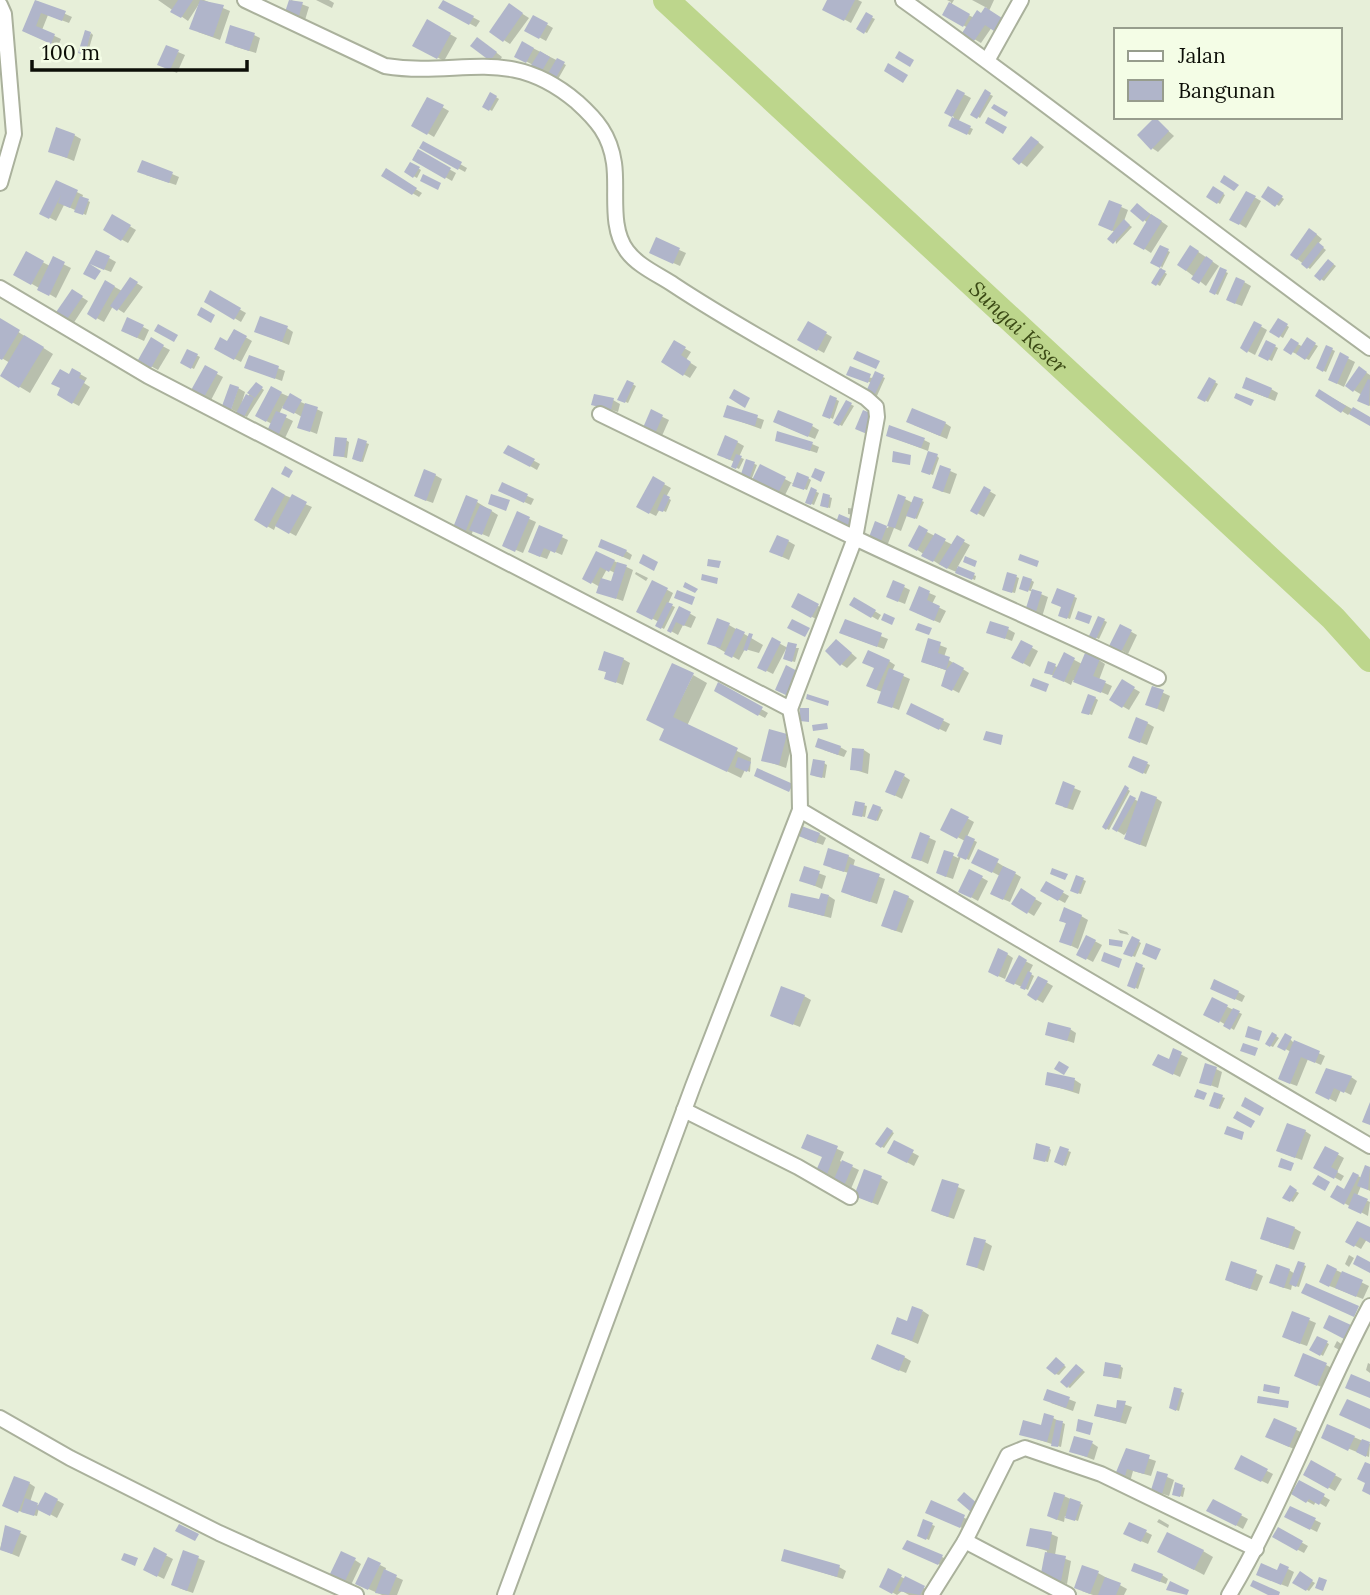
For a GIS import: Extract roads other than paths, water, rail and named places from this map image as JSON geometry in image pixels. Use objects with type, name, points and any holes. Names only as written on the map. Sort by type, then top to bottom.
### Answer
[{"type":"street","points":[[245,0],[385,66],[405,69],[471,65],[524,71],[558,86],[592,115],[607,133],[614,164],[618,228],[627,251],[694,299],[876,407],[877,417],[866,488],[855,538],[790,709],[799,755],[800,810],[684,1110],[505,1595]]},
{"type":"street","points":[[903,0],[988,59],[1239,253],[1370,348]]},
{"type":"street","points":[[988,59],[1021,0]]},
{"type":"street","points":[[0,5],[4,14],[14,134],[0,183]]},
{"type":"street","points":[[0,288],[148,376],[790,709]]},
{"type":"street","points":[[600,414],[855,538],[963,589],[1064,632],[1158,678]]},
{"type":"street","points":[[800,810],[1370,1146]]},
{"type":"street","points":[[684,1110],[788,1161],[850,1197]]},
{"type":"street","points":[[1229,1595],[1256,1549],[1343,1357],[1370,1306]]},
{"type":"street","points":[[0,1418],[70,1458],[219,1533],[356,1595]]},
{"type":"street","points":[[931,1595],[965,1541],[1008,1455],[1025,1448],[1101,1474],[1256,1549]]},
{"type":"street","points":[[965,1541],[1068,1595]]},
{"type":"waterway","name":"Sungai Keser","points":[[666,0],[1333,618],[1370,659]]}]
